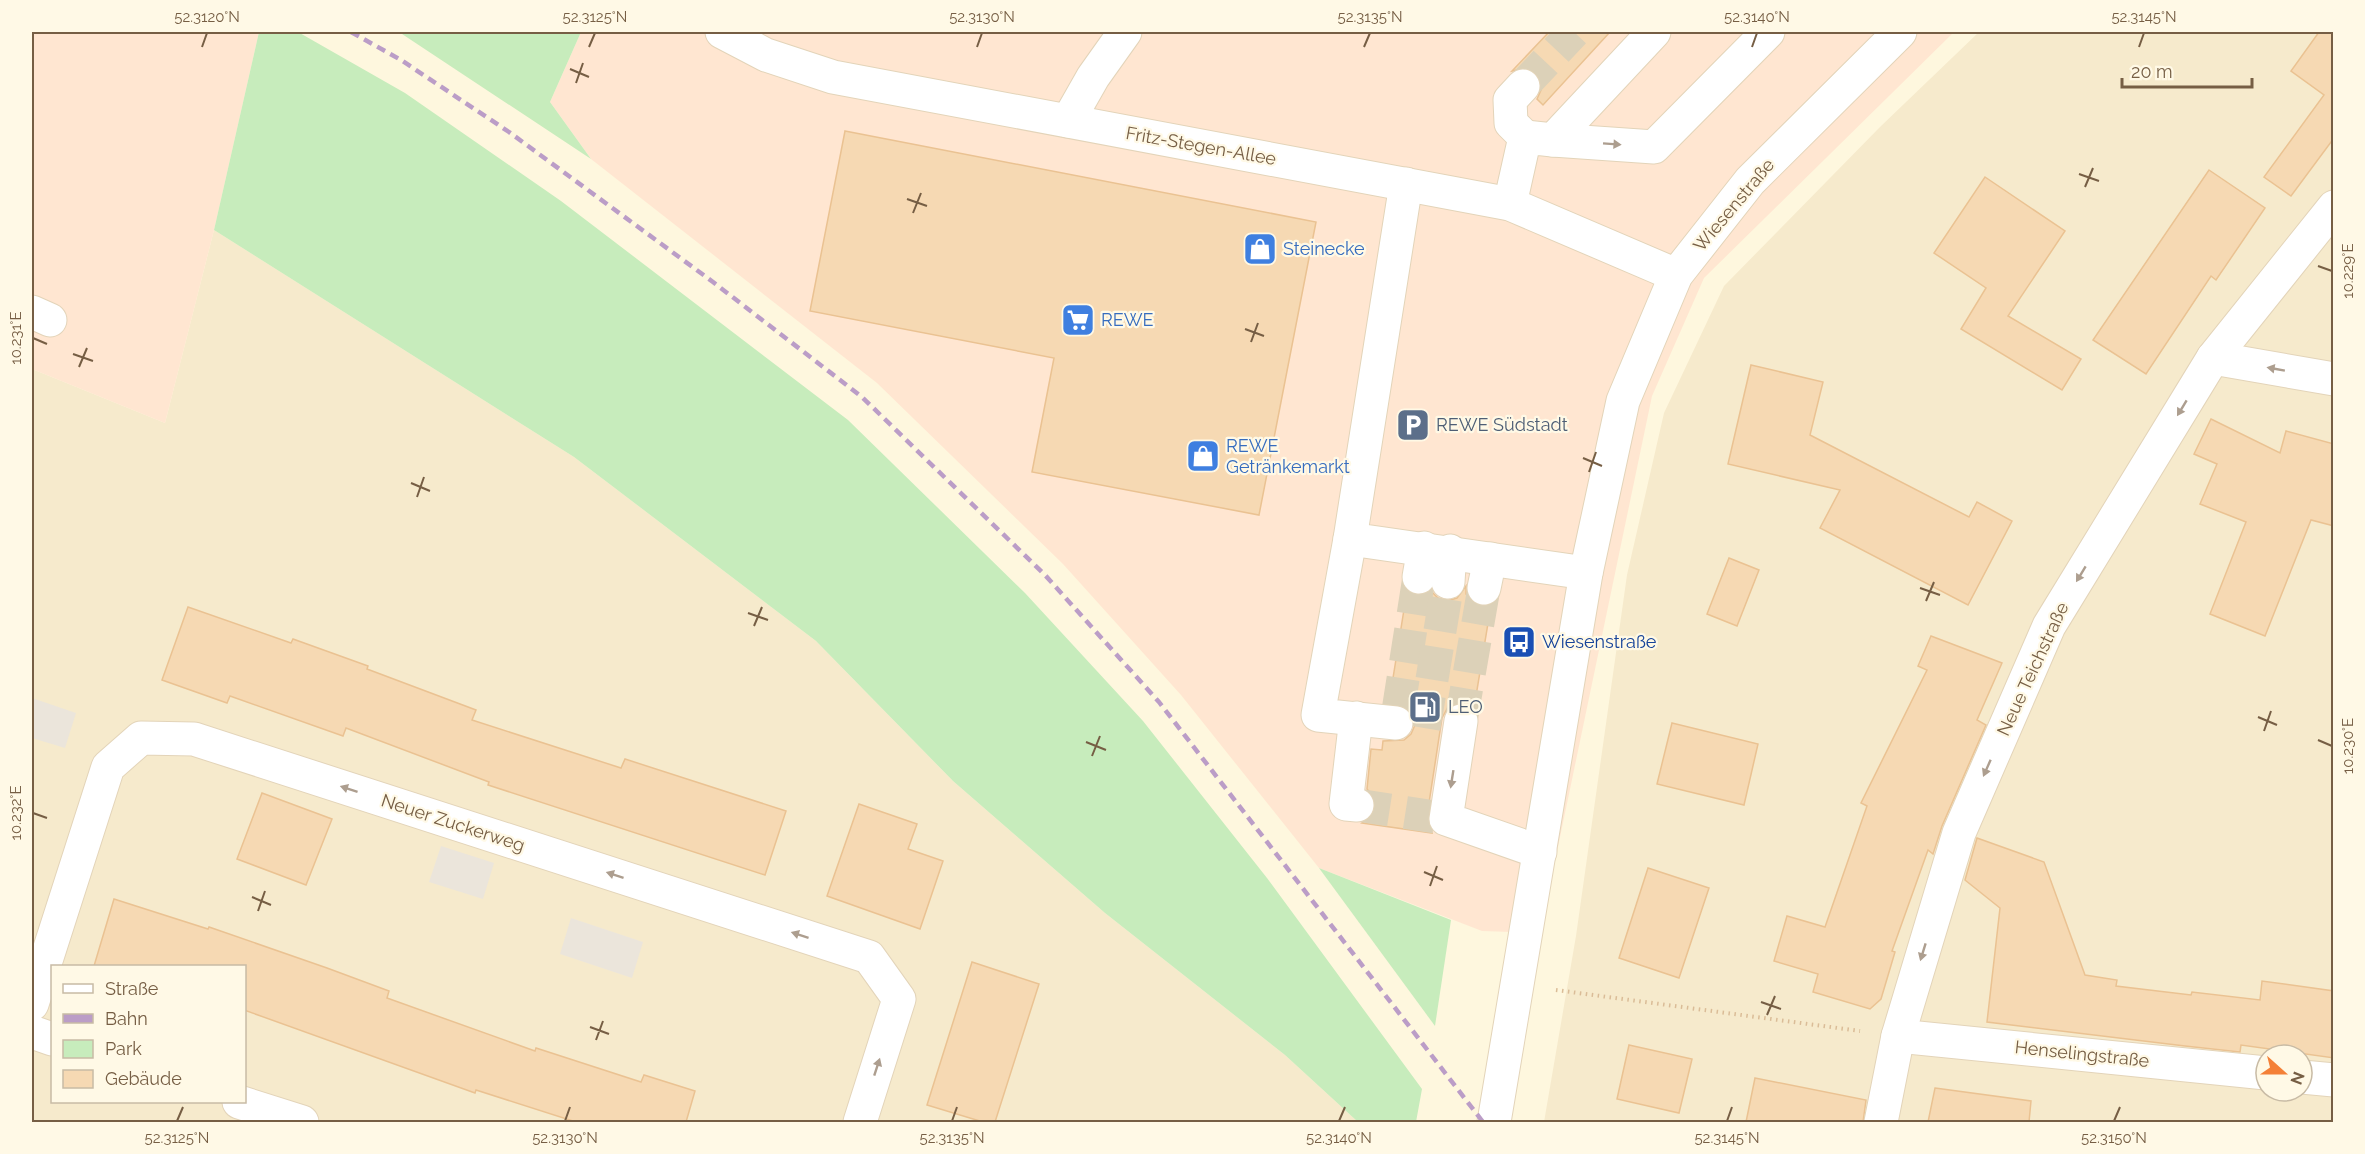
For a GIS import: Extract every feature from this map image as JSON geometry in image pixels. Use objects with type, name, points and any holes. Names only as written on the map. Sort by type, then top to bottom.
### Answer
[{"type":"street","name":"Fritz-Stegen-Allee","points":[[722,32],[766,56],[833,77],[1510,204],[1676,275]]},
{"type":"street","points":[[1068,121],[1093,77],[1125,32]]},
{"type":"street","points":[[1510,204],[1539,139],[1654,32]]},
{"type":"street","points":[[1523,86],[1510,100],[1511,123],[1539,139],[1654,147],[1768,32]]},
{"type":"street","name":"Wiesenstraße","points":[[1494,1122],[1519,986],[1586,573],[1623,401],[1676,275],[1750,181],[1900,32]]},
{"type":"street","points":[[1400,720],[1318,715],[1350,539],[1406,183]]},
{"type":"street","name":"Neue Teichstraße","points":[[1881,1122],[1898,1036],[1959,833],[2049,626],[2213,358],[2334,207]]},
{"type":"street","points":[[2213,358],[2334,379]]},
{"type":"street","points":[[1350,539],[1435,565],[1487,573],[1586,573]]},
{"type":"street","points":[[1356,717],[1346,804],[1358,805]]},
{"type":"street","points":[[1456,729],[1441,818],[1540,852]]},
{"type":"street","name":"Neuer Zuckerweg","points":[[32,1004],[108,767],[141,738],[194,739],[869,957],[899,999],[860,1122]]},
{"type":"street","points":[[32,1032],[51,1039]]},
{"type":"street","name":"Henselingstraße","points":[[1898,1036],[2254,1072]]},
{"type":"street","points":[[2314,1078],[2334,1080]]},
{"type":"street","points":[[245,1103],[302,1122]]},
{"type":"path","points":[[1519,986],[1898,1036]]},
{"type":"shaded area","points":[[32,32],[259,32],[214,230],[165,423],[32,369]]},
{"type":"shaded area","points":[[581,32],[1954,32],[1704,278],[1652,396],[1540,933],[1482,931],[1319,868],[1181,695],[1063,564],[877,383],[591,159],[550,102]]},
{"type":"shaded area","points":[[1979,32],[2333,32],[2333,1122],[1544,1122],[1576,936],[1627,575],[1664,413],[1724,286],[1880,127]]},
{"type":"shaded area","points":[[214,230],[574,457],[816,641],[953,781],[1105,913],[1285,1055],[1358,1122],[32,1122],[32,369],[165,423]]},
{"type":"shaded area","points":[[32,698],[76,713],[65,748],[32,738]]},
{"type":"shaded area","points":[[441,846],[494,863],[483,899],[429,882]]},
{"type":"shaded area","points":[[571,918],[643,942],[632,978],[560,954]]},
{"type":"green space","points":[[259,32],[298,32],[405,93],[561,201],[848,420],[1025,593],[1143,721],[1267,878],[1422,1089],[1416,1122],[1358,1122],[1285,1055],[1105,913],[953,781],[816,641],[574,457],[214,230]]},
{"type":"green space","points":[[399,32],[581,32],[550,102],[591,159]]},
{"type":"green space","points":[[1319,868],[1451,920],[1435,1026]]},
{"type":"building","points":[[1549,32],[1610,32],[1543,105],[1537,99],[1541,90],[1541,80],[1536,73],[1527,68],[1512,71]]},
{"type":"building","points":[[2319,32],[2334,32],[2334,138],[2291,196],[2264,177],[2324,95],[2291,71]]},
{"type":"building","name":"REWE","points":[[845,131],[1316,222],[1259,515],[1032,472],[1054,358],[810,311]]},
{"type":"building","points":[[2209,170],[2265,208],[2216,280],[2211,276],[2146,374],[2093,340]]},
{"type":"building","points":[[1985,177],[2065,231],[2008,316],[2081,359],[2062,390],[1961,329],[1986,288],[1934,253]]},
{"type":"building","points":[[1751,365],[1823,382],[1810,435],[1969,517],[1977,502],[2012,521],[1968,605],[1820,528],[1840,490],[1728,464]]},
{"type":"building","points":[[2211,419],[2280,453],[2286,431],[2334,444],[2334,526],[2311,520],[2265,636],[2210,614],[2246,522],[2200,504],[2217,464],[2194,454]]},
{"type":"building","points":[[1729,558],[1759,570],[1737,626],[1707,614]]},
{"type":"building","points":[[1466,586],[1466,594],[1472,602],[1481,606],[1491,605],[1474,708],[1464,703],[1455,703],[1447,709],[1442,718],[1427,816],[1432,833],[1362,823],[1372,816],[1376,807],[1374,797],[1367,789],[1371,749],[1382,750],[1383,741],[1404,740],[1411,734],[1415,725],[1413,716],[1407,708],[1389,703],[1407,591],[1416,596],[1431,591],[1438,598],[1447,601],[1457,598]]},
{"type":"building","points":[[188,607],[291,643],[293,639],[368,666],[367,669],[476,710],[472,720],[621,768],[625,759],[786,811],[765,875],[488,785],[489,782],[346,728],[343,736],[230,696],[227,703],[162,680]]},
{"type":"building","points":[[1931,636],[2002,663],[1977,720],[1986,725],[1942,826],[1933,854],[1928,850],[1892,951],[1895,952],[1881,999],[1870,1009],[1813,992],[1818,974],[1774,961],[1787,916],[1825,927],[1867,806],[1861,803],[1927,670],[1918,666]]},
{"type":"building","points":[[1672,723],[1758,744],[1744,805],[1657,784]]},
{"type":"building","points":[[262,793],[332,819],[306,885],[237,859]]},
{"type":"building","points":[[859,804],[917,824],[908,849],[943,861],[920,929],[827,896]]},
{"type":"building","points":[[1977,838],[2044,862],[2085,975],[2117,980],[2116,986],[2260,1000],[2262,981],[2334,991],[2334,1058],[2314,1055],[2314,1043],[2254,1043],[2254,1047],[2241,1045],[2240,1052],[1987,1022],[2000,908],[1965,880]]},
{"type":"building","points":[[1648,868],[1709,888],[1679,978],[1619,958]]},
{"type":"building","points":[[114,899],[208,929],[209,927],[327,968],[389,991],[387,998],[535,1051],[536,1048],[641,1082],[644,1075],[695,1091],[686,1122],[576,1122],[476,1090],[475,1093],[246,1011],[246,965],[94,965]]},
{"type":"building","points":[[972,962],[1039,984],[995,1122],[983,1122],[927,1105]]},
{"type":"building","points":[[1629,1045],[1692,1059],[1679,1113],[1617,1099]]},
{"type":"building","points":[[1755,1078],[1866,1100],[1863,1122],[1746,1122]]},
{"type":"building","points":[[1935,1088],[2031,1101],[2029,1122],[1928,1122]]},
{"type":"tunnel","points":[[1523,86],[1574,32]]},
{"type":"tunnel","points":[[1398,711],[1419,577]]},
{"type":"tunnel","points":[[1424,728],[1448,582]]},
{"type":"tunnel","points":[[1461,721],[1484,588]]},
{"type":"tunnel","points":[[1357,805],[1435,817]]},
{"type":"railway","points":[[351,32],[401,60],[509,132],[713,282],[862,397],[1045,575],[1159,702],[1483,1122]]},
{"type":"place","name":"Steinecke","points":[[1260,249]]},
{"type":"place","name":"REWE","points":[[1078,320]]},
{"type":"place","name":"REWE Südstadt","points":[[1413,425]]},
{"type":"place","name":"REWE Getränkemarkt","points":[[1203,456]]},
{"type":"place","name":"Wiesenstraße","points":[[1519,642]]},
{"type":"place","name":"LEO","points":[[1425,707]]}]
